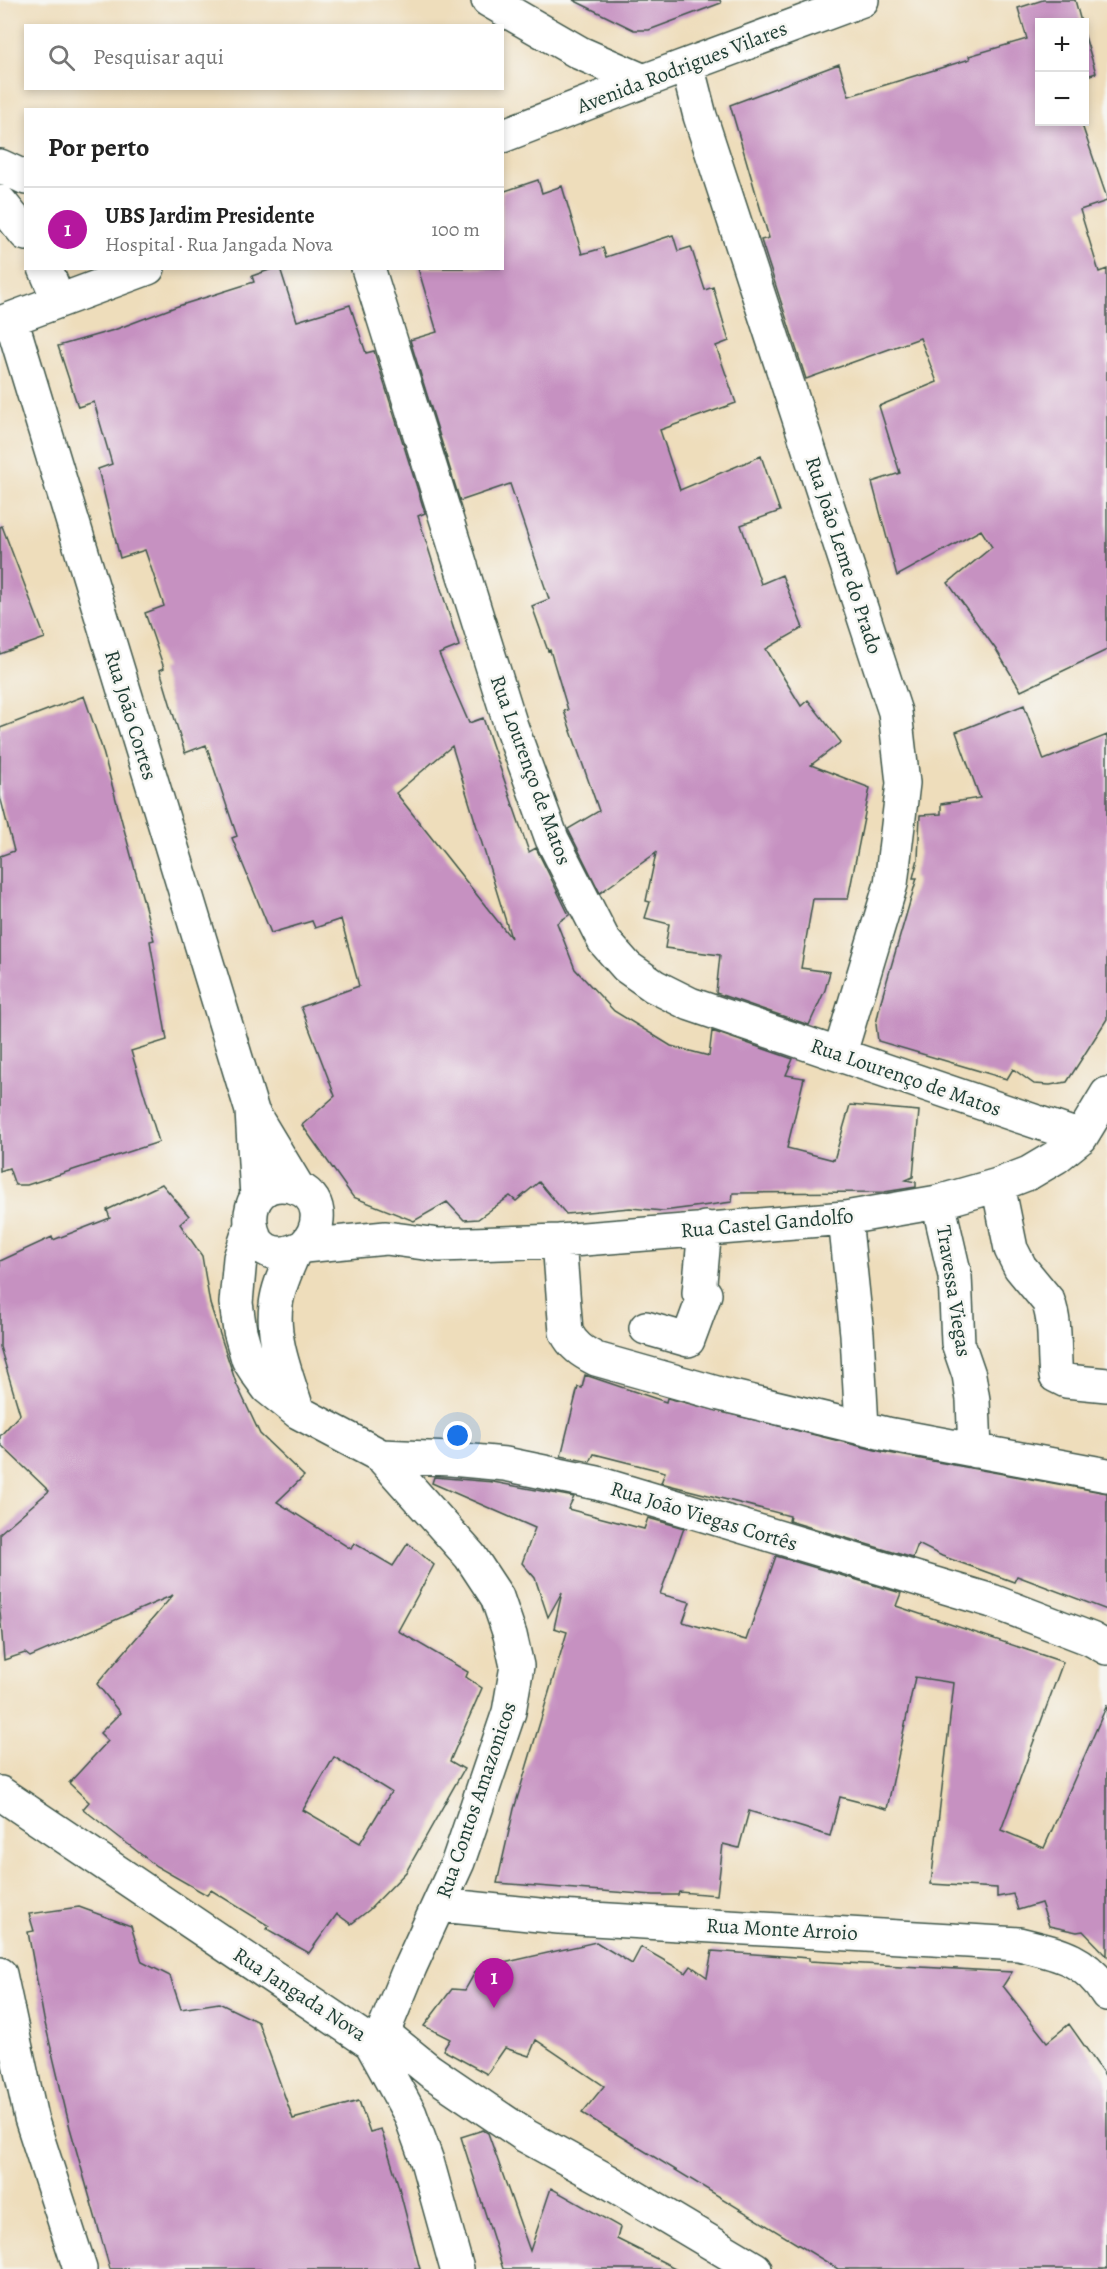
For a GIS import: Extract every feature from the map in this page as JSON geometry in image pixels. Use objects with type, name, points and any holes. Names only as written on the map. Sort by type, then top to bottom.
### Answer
[{"type":"street","points":[[488,0],[579,53],[644,81]]},
{"type":"street","name":"Avenida Rodrigues Vilares","points":[[504,135],[862,0]]},
{"type":"street","name":"Rua João Leme do Prado","points":[[687,65],[700,116],[895,712],[903,783],[891,884],[840,1053]]},
{"type":"street","points":[[0,166],[24,177]]},
{"type":"street","points":[[0,202],[24,232]]},
{"type":"street","points":[[46,270],[59,301]]},
{"type":"street","points":[[6,321],[143,270]]},
{"type":"street","name":"Rua Lourenço de Matos","points":[[369,270],[515,736],[552,839],[604,942],[627,967],[654,986],[690,1004],[840,1053],[1081,1137]]},
{"type":"street","name":"Rua João Cortes","points":[[6,321],[252,1111]]},
{"type":"street","name":"Rua Castel Gandolfo","points":[[299,1249],[386,1238],[440,1245],[560,1240],[845,1218],[938,1202],[998,1185],[1029,1173],[1056,1157],[1081,1137],[1107,1094]]},
{"type":"street","points":[[252,1111],[317,1215],[317,1227],[312,1238],[299,1249],[279,1289],[275,1308],[279,1342],[298,1412]]},
{"type":"street","points":[[252,1111],[254,1238],[262,1246],[282,1253],[299,1249]]},
{"type":"street","points":[[253,1212],[275,1185],[287,1185],[306,1196]]},
{"type":"street","points":[[998,1185],[1011,1249],[1020,1267],[1048,1301],[1051,1308],[1054,1322],[1056,1376],[1066,1382],[1107,1384]]},
{"type":"street","name":"Rua Castel Gandolfo","points":[[306,1196],[386,1238]]},
{"type":"street","name":"Travessa Viegas","points":[[938,1202],[955,1276],[958,1343],[969,1375],[974,1400],[975,1451]]},
{"type":"street","name":"Rua João Viegas Cortês","points":[[253,1212],[240,1258],[236,1303],[240,1331],[248,1359],[262,1381],[279,1399],[298,1412],[381,1456],[506,1464],[597,1483],[992,1601],[1091,1639],[1107,1648]]},
{"type":"street","points":[[845,1218],[857,1334],[862,1428]]},
{"type":"street","points":[[646,1328],[688,1340],[705,1294],[699,1293],[705,1228]]},
{"type":"street","points":[[560,1240],[566,1332],[571,1342],[580,1351],[596,1359],[720,1394],[862,1428],[1107,1475]]},
{"type":"street","name":"Rua Contos Amazonicos","points":[[377,2038],[458,1862],[509,1712],[517,1666],[510,1635],[492,1589],[470,1556],[381,1456]]},
{"type":"street","name":"Rua Jangada Nova","points":[[0,1793],[377,2038],[430,2070],[526,2136],[606,2180],[755,2269]]},
{"type":"street","name":"Rua Monte Arroio","points":[[440,1905],[560,1917],[1019,1944],[1069,1959],[1090,1971],[1107,1994]]},
{"type":"street","points":[[0,1974],[31,2118],[80,2269]]},
{"type":"street","points":[[377,2038],[410,2114],[427,2162],[457,2269]]},
{"type":"street","points":[[0,2101],[31,2118]]},
{"type":"building","points":[[573,0],[720,0],[721,3],[649,30],[634,30]]},
{"type":"building","points":[[1043,0],[1075,0],[1080,18],[1035,18],[1035,126],[1082,126],[1107,198],[1107,201],[1080,210],[1099,272],[1107,269],[1107,650],[1021,691],[997,651],[948,583],[992,547],[981,530],[897,576],[872,482],[900,473],[879,406],[937,382],[920,338],[806,379],[761,240],[769,238],[730,105],[839,64],[849,96],[970,59],[969,56],[1027,39],[1018,8]]},
{"type":"building","points":[[1089,50],[1096,73],[1089,75]]},
{"type":"building","points":[[538,180],[542,193],[562,186],[582,254],[603,248],[606,257],[673,235],[678,251],[691,247],[705,290],[713,287],[729,341],[716,346],[736,403],[660,430],[680,490],[761,456],[780,511],[741,525],[761,584],[782,575],[803,628],[766,649],[801,706],[808,700],[841,742],[811,765],[870,788],[848,899],[813,899],[801,968],[830,972],[825,990],[809,1025],[716,993],[720,955],[665,948],[669,924],[645,918],[650,902],[646,901],[656,853],[600,893],[568,829],[599,811],[564,711],[568,710],[550,650],[548,651],[532,606],[549,599],[510,484],[460,501],[410,340],[437,332],[419,270],[504,270],[504,191]]},
{"type":"building","points":[[269,270],[281,270],[297,321],[350,305],[366,353],[374,351],[425,513],[418,516],[459,646],[439,654],[469,723],[483,718],[529,852],[536,848],[569,915],[557,923],[575,969],[614,1011],[671,1046],[709,1056],[712,1031],[793,1059],[786,1075],[804,1078],[787,1148],[834,1160],[850,1105],[919,1111],[913,1177],[906,1180],[916,1182],[916,1187],[884,1192],[733,1193],[732,1202],[663,1211],[630,1208],[566,1214],[539,1182],[516,1201],[510,1196],[478,1219],[464,1220],[447,1202],[414,1221],[353,1197],[302,1125],[335,1096],[301,1007],[359,986],[341,919],[315,928],[312,921],[271,933],[232,838],[237,836],[206,745],[185,753],[160,670],[164,668],[145,613],[164,606],[145,550],[120,558],[98,469],[112,464],[94,402],[78,407],[58,346],[114,330],[175,307],[254,282],[252,276]],"holes":[[[452,746],[511,938],[396,793]]]},
{"type":"building","points":[[2,526],[45,638],[0,654],[0,527]]},
{"type":"building","points":[[84,696],[102,748],[154,940],[150,941],[167,1040],[131,1051],[159,1142],[27,1185],[15,1185],[9,1168],[0,1171],[0,856],[14,851],[0,796],[0,728]]},
{"type":"building","points":[[1024,705],[1044,760],[1107,735],[1107,1019],[1067,1082],[1050,1085],[1034,1084],[1013,1069],[1007,1079],[878,1041],[876,1024],[917,878],[913,878],[918,859],[920,815],[941,814],[941,804],[980,798],[956,732]]},
{"type":"building","points":[[162,1184],[189,1216],[180,1224],[202,1256],[210,1304],[236,1383],[260,1434],[304,1476],[277,1502],[351,1549],[354,1543],[393,1566],[408,1543],[434,1565],[398,1631],[468,1672],[466,1677],[482,1688],[450,1761],[464,1769],[406,1872],[369,1910],[351,1924],[337,1914],[309,1953],[267,1929],[269,1926],[211,1890],[207,1895],[156,1866],[83,1809],[89,1802],[69,1783],[108,1741],[100,1733],[120,1713],[97,1684],[173,1595],[30,1657],[25,1653],[4,1660],[0,1611],[0,1533],[49,1491],[0,1444],[0,1436],[20,1414],[0,1347],[0,1261],[52,1237],[53,1240],[110,1218],[107,1210]],"holes":[[[334,1757],[391,1792],[360,1843],[303,1810]]]},
{"type":"building","points":[[585,1375],[666,1402],[667,1398],[883,1452],[1107,1493],[1107,1610],[1017,1576],[1014,1582],[942,1556],[918,1544],[913,1558],[789,1521],[790,1516],[661,1483],[665,1472],[594,1454],[590,1462],[561,1456],[578,1387],[582,1388]]},
{"type":"building","points":[[434,1477],[493,1482],[574,1497],[568,1509],[644,1529],[648,1518],[684,1528],[660,1594],[690,1602],[683,1622],[746,1640],[776,1556],[901,1593],[896,1606],[1063,1662],[1001,1830],[1044,1848],[1107,1705],[1107,1956],[1083,1931],[1077,1932],[1049,1926],[1041,1903],[1018,1910],[1013,1894],[997,1897],[997,1888],[931,1884],[954,1683],[915,1677],[887,1809],[840,1797],[830,1836],[749,1811],[739,1848],[723,1844],[717,1895],[679,1892],[678,1895],[654,1895],[497,1883],[514,1809],[567,1632],[554,1628],[562,1592],[548,1617],[535,1578],[522,1563],[535,1528],[432,1483]]},
{"type":"building","points":[[79,1907],[131,1926],[142,1962],[170,1976],[181,2009],[219,2003],[258,2022],[293,2119],[359,2101],[370,2132],[381,2129],[420,2269],[110,2269],[70,2128],[44,2019],[28,1932],[34,1931],[29,1914]]},
{"type":"building","points":[[596,1942],[632,1964],[641,1947],[686,1973],[691,1966],[707,1977],[712,1951],[809,1958],[809,1961],[1012,1972],[1003,1986],[1047,2042],[1069,2024],[1107,2078],[1107,2269],[838,2269],[582,2113],[604,2086],[536,2040],[529,2056],[505,2048],[487,2074],[443,2050],[450,2039],[424,2026],[452,1989],[465,1990],[477,1969]]},
{"type":"building","points":[[483,2130],[488,2133],[530,2251],[551,2188],[620,2227],[617,2239],[677,2269],[503,2269],[461,2137]]},
{"type":"place","name":"UBS Jardim Presidente","points":[[494,2008]]}]
